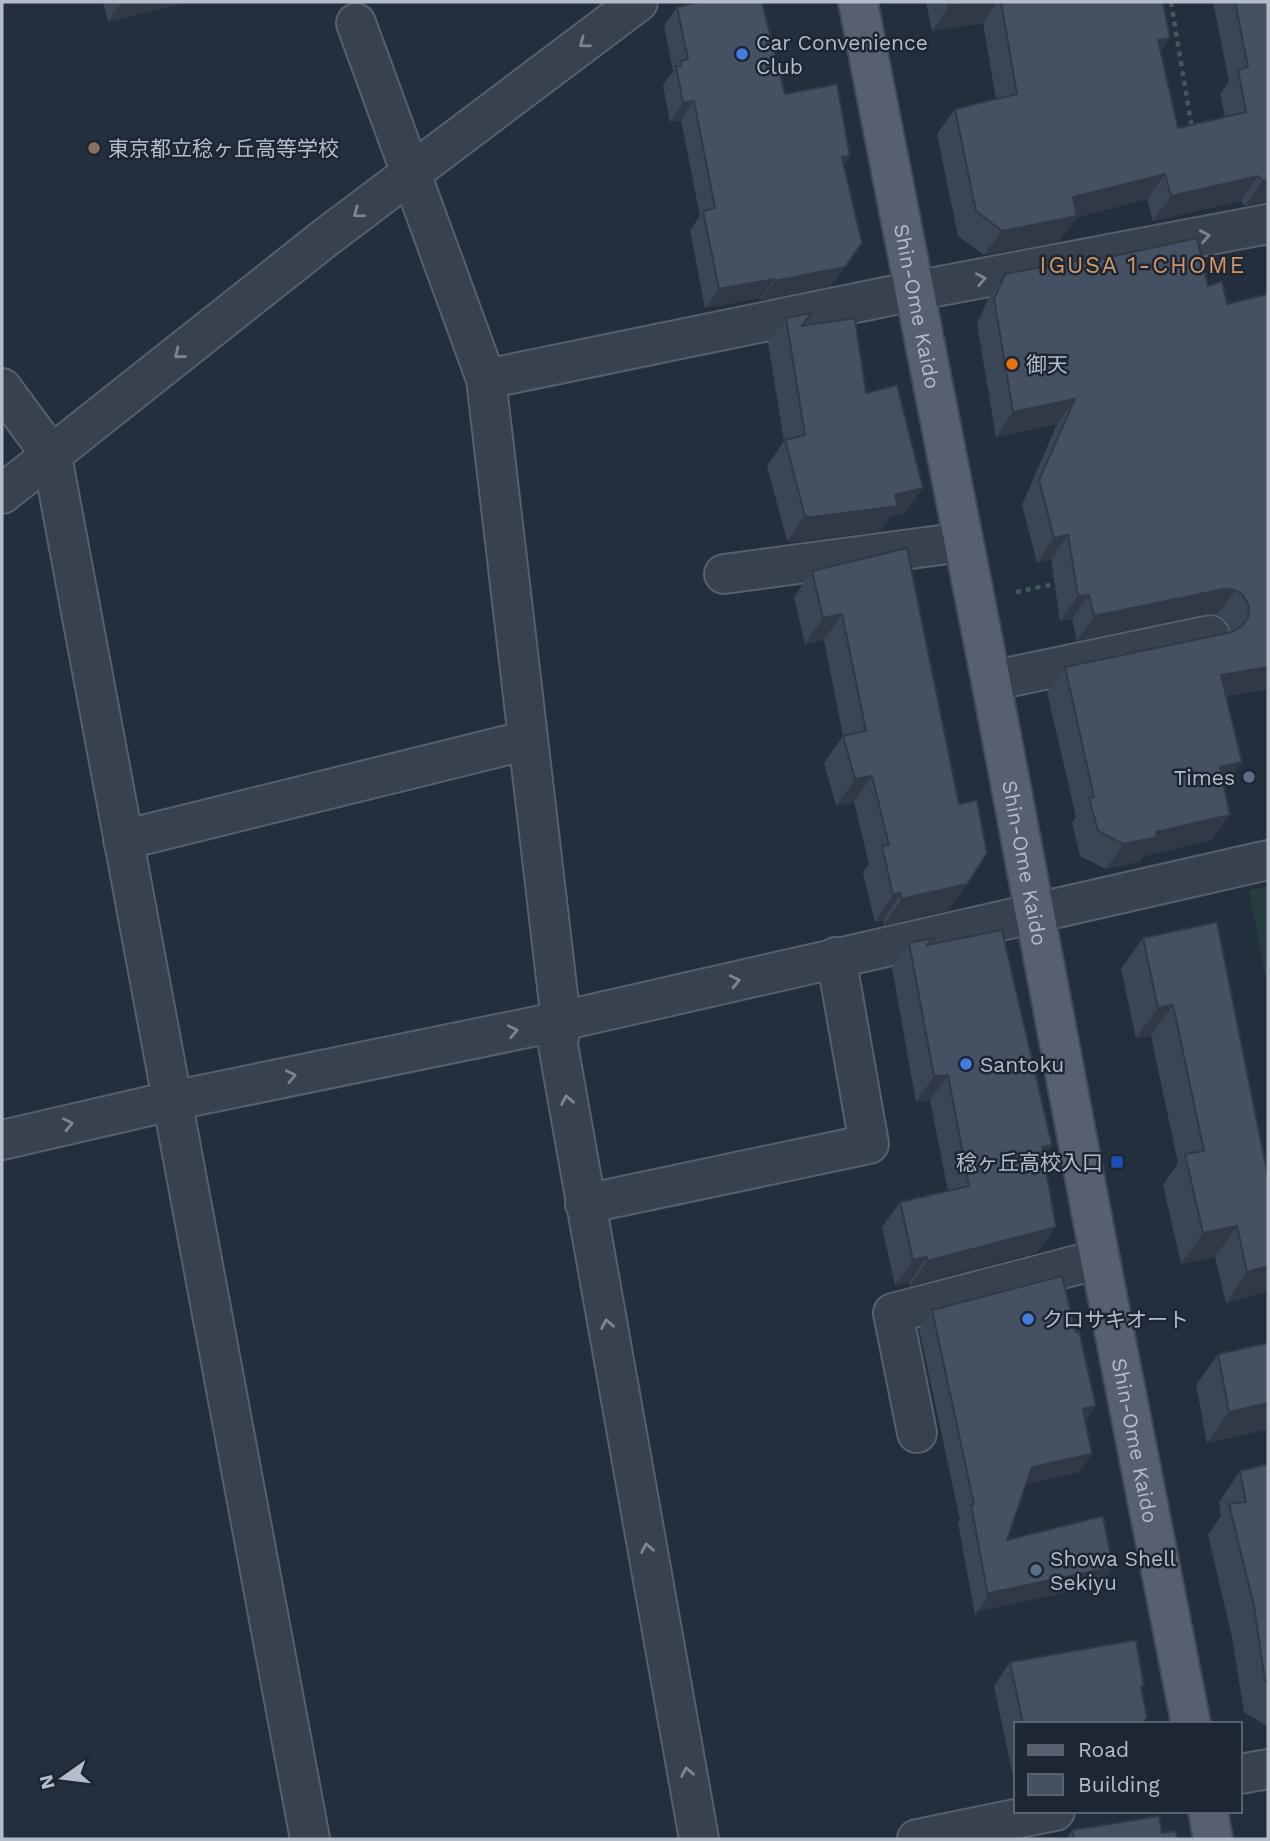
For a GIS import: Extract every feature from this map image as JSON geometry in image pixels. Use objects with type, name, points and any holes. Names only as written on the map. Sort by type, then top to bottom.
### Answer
[{"type":"main road","name":"Shin-Ome Kaido","points":[[858,2],[1191,1722]]},
{"type":"main road","points":[[1208,1813],[1213,1839]]},
{"type":"street","points":[[2,494],[326,238],[638,2]]},
{"type":"street","points":[[356,23],[486,379],[561,1021],[558,1045],[699,1839]]},
{"type":"street","points":[[486,379],[914,291],[1268,224]]},
{"type":"street","points":[[2,388],[52,456],[310,1839]]},
{"type":"street","points":[[724,574],[963,542]]},
{"type":"street","points":[[991,681],[1210,635]]},
{"type":"street","points":[[123,840],[528,740]]},
{"type":"street","points":[[2,1140],[171,1101],[561,1021],[1268,860]]},
{"type":"street","points":[[585,1204],[869,1144],[836,957]]},
{"type":"street","points":[[917,1433],[893,1313],[1100,1259]]},
{"type":"street","points":[[1242,1774],[1268,1769]]},
{"type":"street","points":[[918,1839],[1045,1813]]},
{"type":"path","points":[[1171,2],[1194,139]]},
{"type":"path","points":[[975,601],[1068,581]]},
{"type":"green space","points":[[1268,887],[1268,990],[1249,890]]},
{"type":"building","points":[[699,2],[762,2],[785,94],[837,84],[850,156],[842,157],[862,243],[845,267],[719,289],[703,211],[715,208],[694,101],[683,103],[676,66],[681,66],[680,61],[688,59],[677,7]]},
{"type":"building","points":[[948,2],[976,2],[949,6]]},
{"type":"building","points":[[1001,2],[1163,2],[1170,38],[1158,40],[1178,128],[1246,112],[1238,70],[1248,67],[1235,2],[1268,2],[1268,180],[1262,181],[1258,176],[1171,196],[1165,174],[1073,197],[1077,216],[1002,231],[976,211],[955,109],[1017,94]]},
{"type":"building","points":[[1197,238],[1208,286],[1222,281],[1227,304],[1268,294],[1268,667],[1221,675],[1242,762],[1220,767],[1230,815],[1156,832],[1157,837],[1123,844],[1098,831],[1089,798],[1094,797],[1065,667],[1232,632],[1248,618],[1249,606],[1243,595],[1235,590],[1224,589],[1094,616],[1089,595],[1078,596],[1068,535],[1054,538],[1039,480],[1075,399],[1013,412],[994,299],[1005,274],[1085,259],[1086,262]]},
{"type":"building","points":[[811,313],[802,326],[855,318],[866,393],[897,385],[923,488],[895,495],[898,506],[805,516],[785,440],[805,435],[786,318]]},
{"type":"building","points":[[907,548],[959,804],[977,800],[987,853],[967,884],[902,899],[901,893],[893,895],[882,846],[889,845],[872,776],[855,779],[843,736],[866,731],[842,614],[823,618],[812,571]]},
{"type":"building","points":[[1217,922],[1268,1177],[1268,1266],[1247,1272],[1237,1226],[1203,1233],[1185,1154],[1204,1151],[1173,1005],[1158,1008],[1143,938]]},
{"type":"building","points":[[1002,930],[1052,1145],[1042,1147],[1056,1227],[927,1261],[927,1257],[913,1260],[900,1202],[969,1186],[948,1075],[934,1076],[909,943],[932,938],[927,945]]},
{"type":"building","points":[[1062,1276],[1076,1332],[1079,1331],[1096,1406],[1083,1409],[1092,1454],[1032,1467],[1007,1540],[1103,1516],[1113,1567],[989,1593],[988,1596],[971,1505],[974,1504],[932,1310]]},
{"type":"building","points":[[1268,1343],[1268,1403],[1229,1412],[1218,1354]]},
{"type":"building","points":[[1268,1464],[1268,1682],[1265,1681],[1254,1606],[1229,1504],[1246,1502],[1240,1471]]},
{"type":"building","points":[[1136,1640],[1147,1717],[1144,1722],[1023,1722],[1010,1662]]},
{"type":"building","points":[[1159,1816],[1162,1833],[1176,1831],[1177,1839],[1074,1839],[1072,1830]]},
{"type":"place","name":"Car Convenience Club","points":[[742,54]]},
{"type":"place","name":"東京都立稔ヶ丘高等学校","points":[[94,148]]},
{"type":"place","name":"御天","points":[[1012,364]]},
{"type":"place","name":"Times","points":[[1249,777]]},
{"type":"place","name":"Santoku","points":[[966,1064]]},
{"type":"place","name":"稔ヶ丘高校入口","points":[[1117,1162]]},
{"type":"place","name":"クロサキオート","points":[[1028,1319]]},
{"type":"place","name":"Showa Shell Sekiyu","points":[[1036,1570]]},
{"type":"district","name":"IGUSA 1-CHOME","points":[[1143,265]]}]
